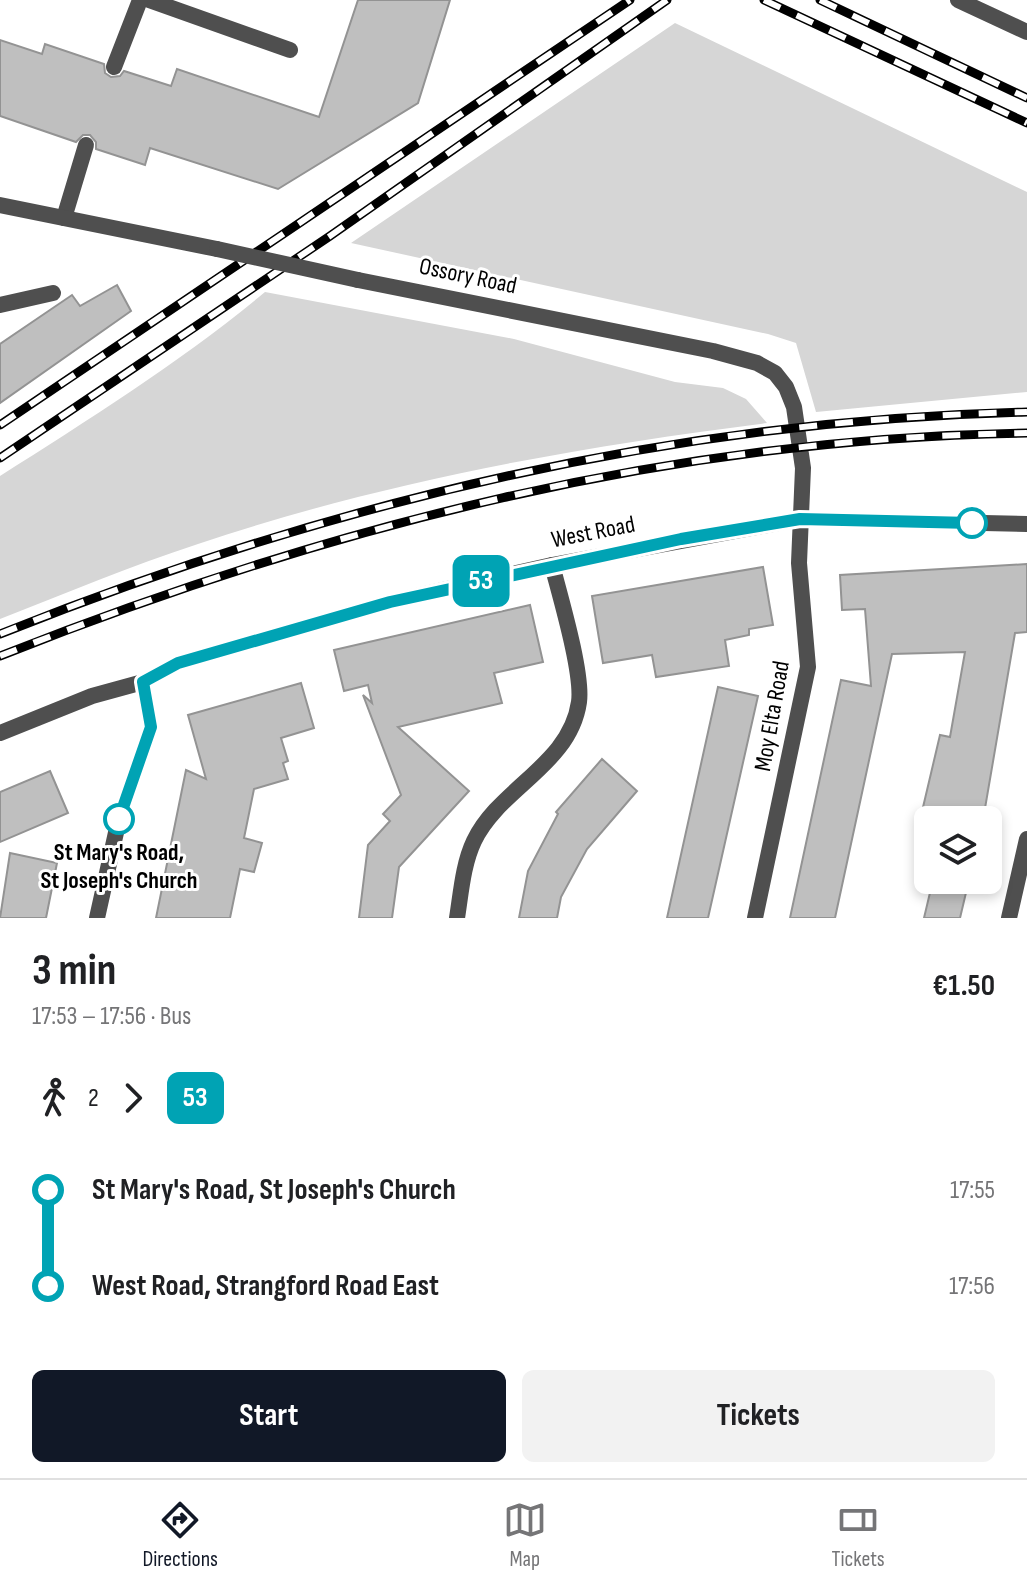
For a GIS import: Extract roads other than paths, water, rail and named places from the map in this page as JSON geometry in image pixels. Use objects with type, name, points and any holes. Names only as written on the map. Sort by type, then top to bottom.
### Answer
[{"type":"street","points":[[114,67],[140,0]]},
{"type":"street","points":[[149,0],[290,50]]},
{"type":"street","points":[[958,0],[1027,32]]},
{"type":"street","points":[[64,218],[86,145]]},
{"type":"street","name":"Ossory Road","points":[[0,205],[713,351],[757,363],[775,373],[786,387],[794,407],[803,468],[800,519]]},
{"type":"street","points":[[0,305],[53,293]]},
{"type":"street","name":"West Road","points":[[0,733],[92,696],[143,682],[178,663],[390,602],[552,565],[800,519],[1027,524]]},
{"type":"street","name":"Moy Elta Road","points":[[755,918],[808,667],[799,563],[800,519]]},
{"type":"street","points":[[457,918],[463,878],[474,841],[492,814],[567,739],[580,701],[571,639],[552,565]]},
{"type":"street","points":[[97,918],[119,819],[151,727],[143,682]]},
{"type":"street","points":[[1009,918],[1027,839]]},
{"type":"railway","points":[[0,425],[630,0]]},
{"type":"railway","points":[[0,458],[330,236],[667,0]]},
{"type":"railway","points":[[764,0],[1027,123]]},
{"type":"railway","points":[[820,0],[1027,98]]},
{"type":"railway","points":[[0,634],[124,587],[249,545],[376,508],[504,477],[633,451],[763,432],[895,418],[1027,412]]},
{"type":"railway","points":[[0,656],[124,609],[249,567],[376,530],[503,498],[632,471],[763,452],[894,439],[1027,433]]},
{"type":"place","name":"St Mary's Road, St Joseph's Church","points":[[119,819]]}]
